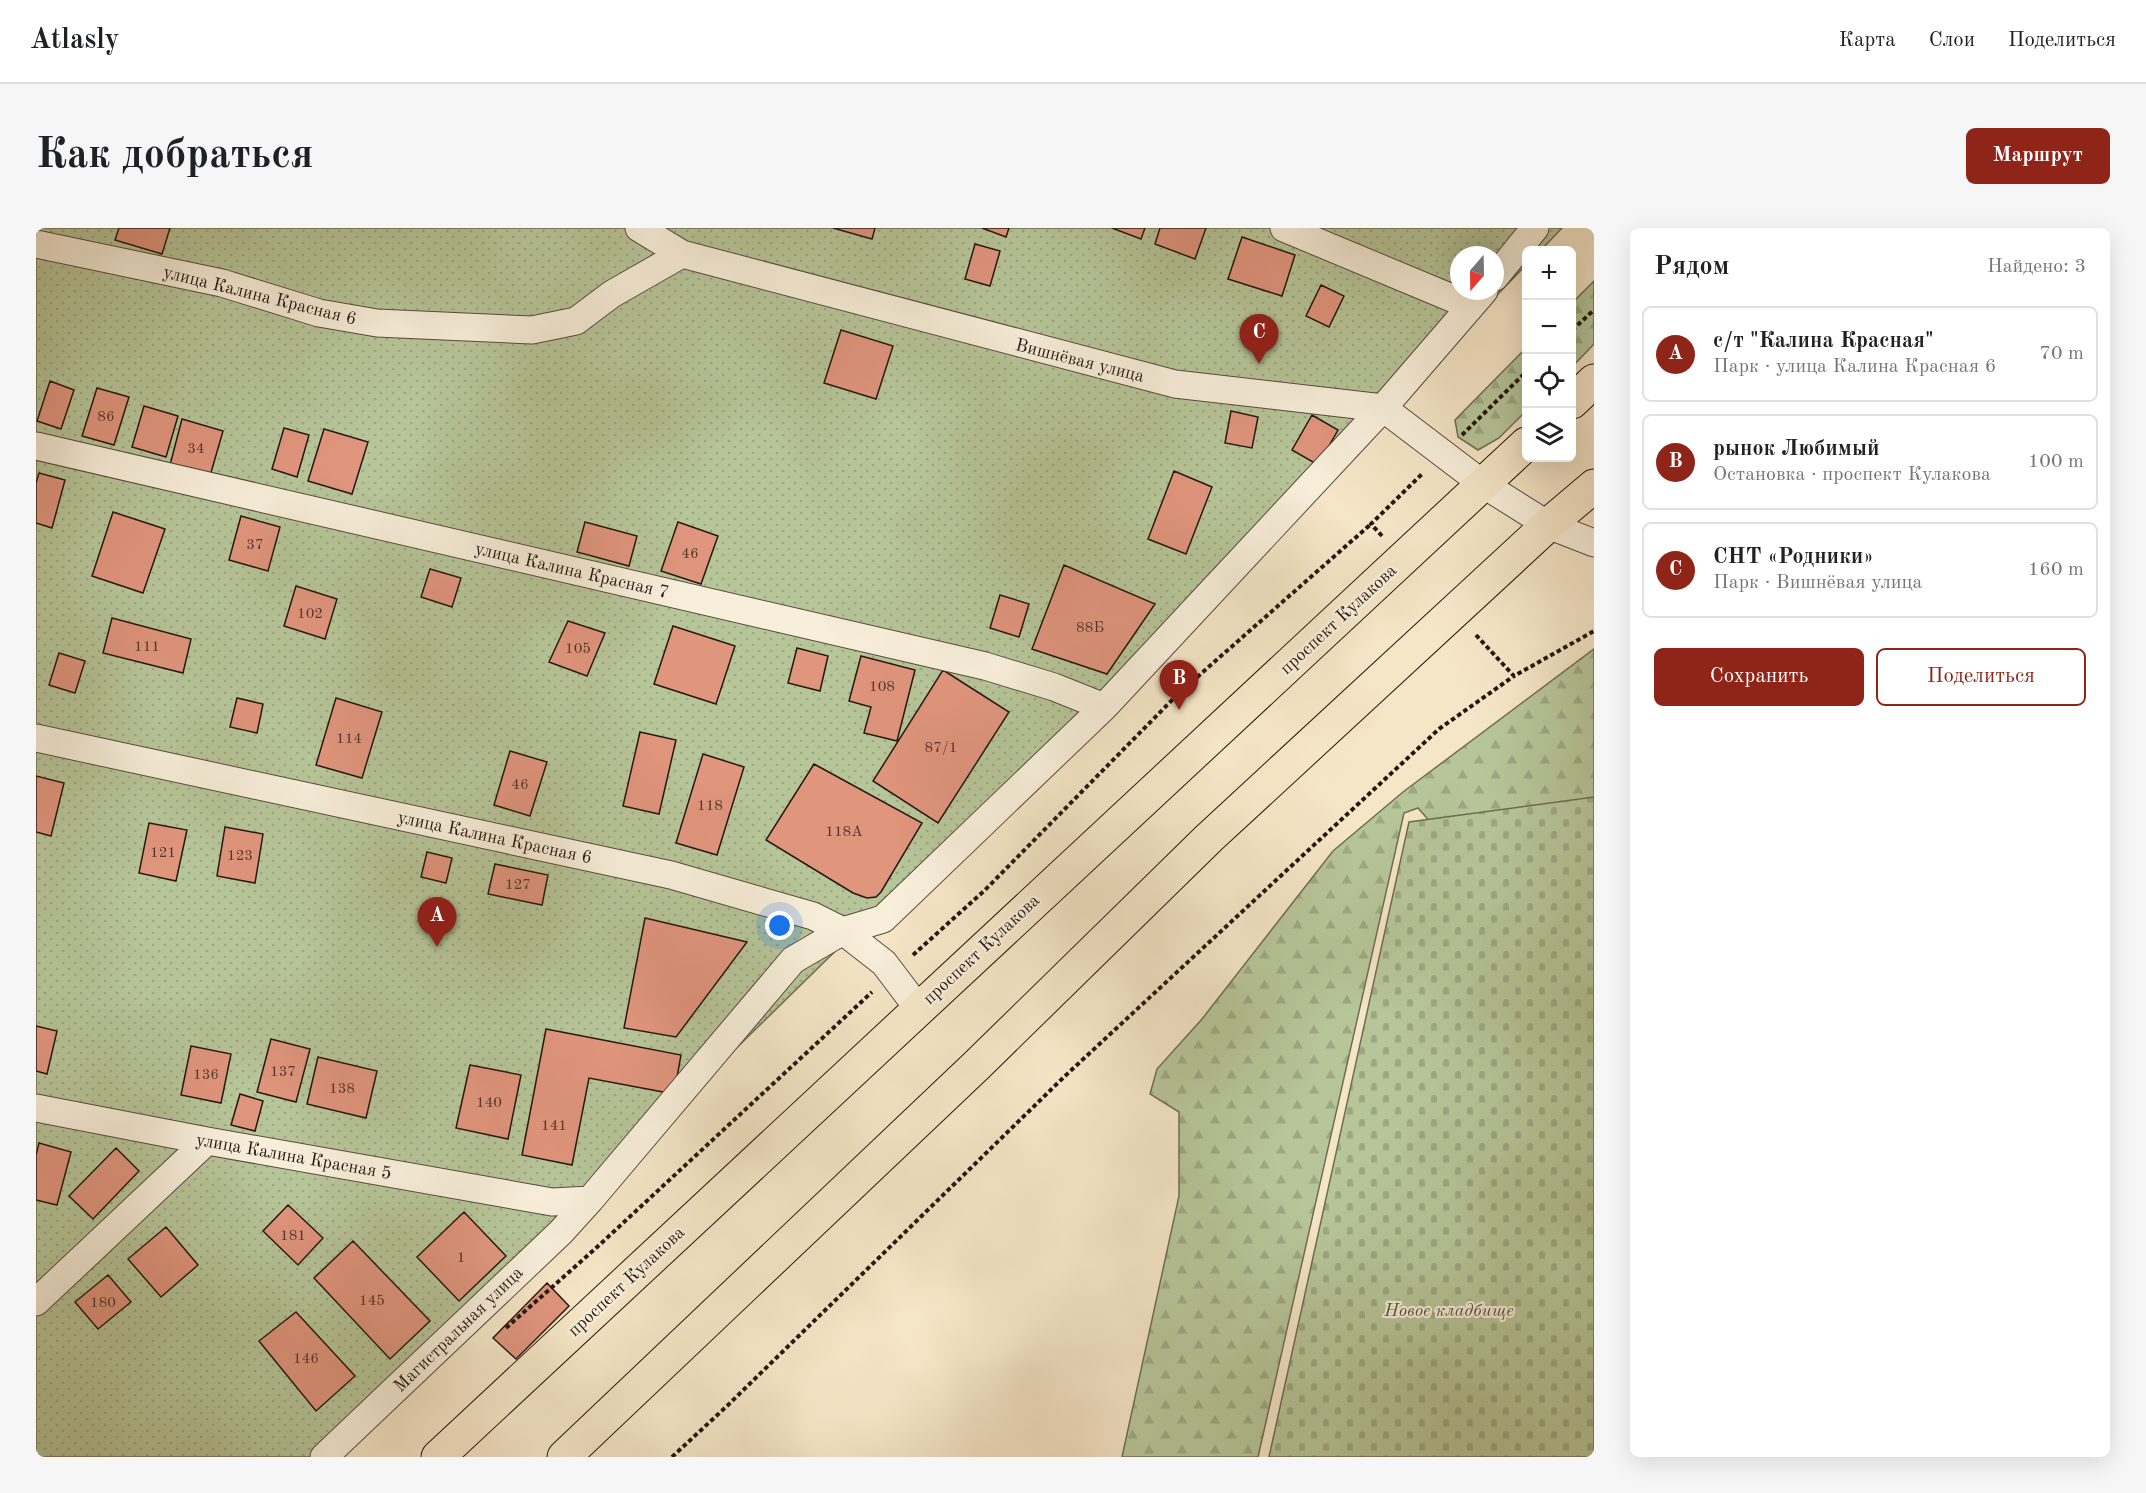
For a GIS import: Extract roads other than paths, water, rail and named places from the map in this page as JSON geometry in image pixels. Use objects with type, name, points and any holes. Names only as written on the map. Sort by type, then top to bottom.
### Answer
[{"type":"main road","points":[[1576,398],[1594,381]]},
{"type":"main road","name":"проспект Кулакова","points":[[438,1457],[1522,449]]},
{"type":"main road","points":[[564,1457],[976,1066],[1209,838],[1548,525],[1594,486]]},
{"type":"street","name":"Вишнёвая улица","points":[[639,228],[682,254],[1175,384],[1383,408]]},
{"type":"street","points":[[1284,228],[1450,289]]},
{"type":"street","points":[[1504,266],[1535,228]]},
{"type":"street","name":"улица Калина Красная 6","points":[[36,244],[222,283],[319,313],[377,323],[532,330],[576,321],[612,294],[682,254]]},
{"type":"street","points":[[1477,300],[1383,408],[1483,484],[1548,525],[1594,543]]},
{"type":"street","name":"Магистральная улица","points":[[324,1457],[561,1232],[793,960],[843,931],[883,919],[1104,706],[1383,408]]},
{"type":"street","name":"улица Калина Красная 7","points":[[36,446],[985,666],[1054,687],[1104,706]]},
{"type":"street","name":"улица Калина Красная 6","points":[[36,738],[671,875],[813,916],[843,931],[884,963],[918,1008]]},
{"type":"street","name":"улица Калина Красная 5","points":[[36,1108],[207,1141],[552,1202],[590,1200]]},
{"type":"street","points":[[36,1302],[207,1141]]},
{"type":"place","name":"СНТ «Родники»","points":[[1259,364]]},
{"type":"place","name":"рынок Любимый","points":[[1179,710]]},
{"type":"place","name":"с/т \"Калина Красная\"","points":[[437,947]]},
{"type":"park label","name":"Новое кладбище","points":[[1449,1310]]}]
